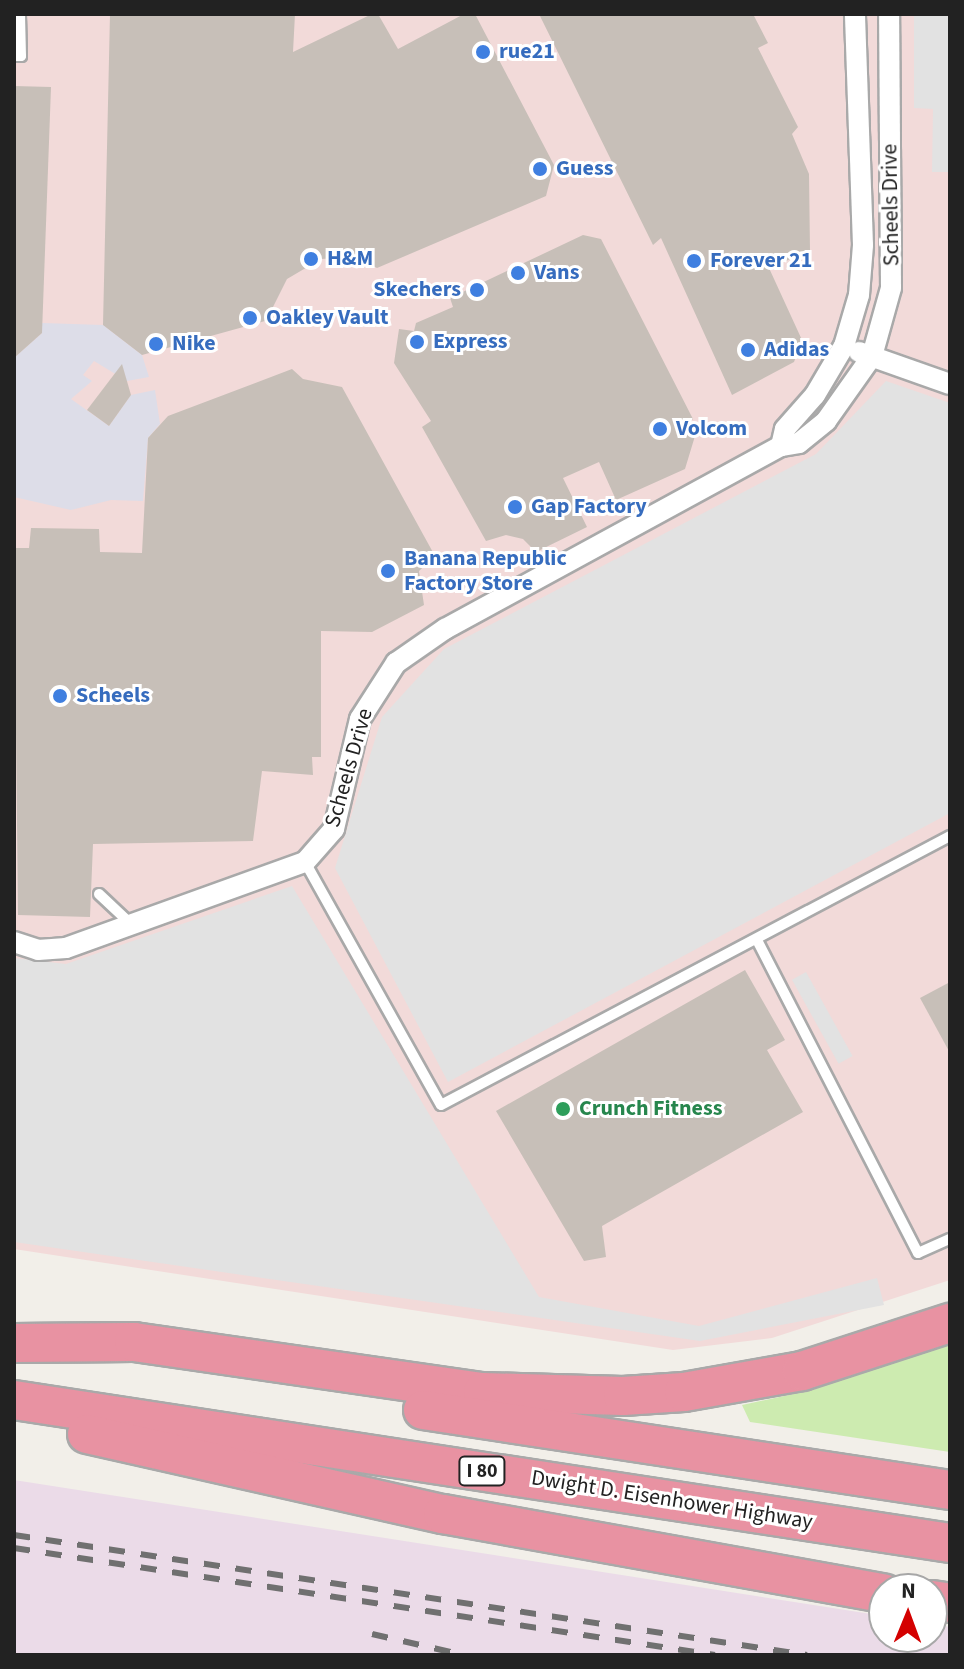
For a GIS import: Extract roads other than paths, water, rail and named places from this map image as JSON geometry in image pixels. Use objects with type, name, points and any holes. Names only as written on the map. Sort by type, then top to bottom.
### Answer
[{"type":"highway","points":[[14,1345],[134,1342],[483,1392],[623,1396],[684,1392],[802,1371],[950,1323]]},
{"type":"highway","name":"I 80","points":[[14,1345],[950,1490]]},
{"type":"highway","name":"Dwight D. Eisenhower Highway","points":[[14,1400],[950,1543]]},
{"type":"highway","points":[[14,1408],[89,1435],[443,1514],[868,1590]]},
{"type":"street","name":"Scheels Drive","points":[[781,446],[785,429],[815,395],[844,346],[862,272],[855,14]]},
{"type":"street","name":"Scheels Drive","points":[[14,942],[50,951],[133,926],[305,862],[334,829],[360,719],[396,663],[445,629],[781,446],[799,443],[826,421],[872,356],[893,265],[889,14]]},
{"type":"street","points":[[844,346],[950,384]]},
{"type":"lane","points":[[14,56],[21,56],[20,14]]},
{"type":"lane","points":[[305,862],[441,1105],[950,836]]},
{"type":"lane","points":[[99,894],[133,926]]},
{"type":"lane","points":[[757,940],[918,1253],[950,1239]]},
{"type":"railway","points":[[14,1535],[807,1655]]},
{"type":"railway","points":[[14,1548],[715,1655]]},
{"type":"railway","points":[[372,1634],[464,1655]]},
{"type":"place","name":"rue21","points":[[483,52]]},
{"type":"place","name":"Guess","points":[[540,169]]},
{"type":"place","name":"H&M","points":[[311,259]]},
{"type":"place","name":"Forever 21","points":[[694,261]]},
{"type":"place","name":"Vans","points":[[518,273]]},
{"type":"place","name":"Skechers","points":[[477,290]]},
{"type":"place","name":"Oakley Vault","points":[[250,318]]},
{"type":"place","name":"Express","points":[[417,342]]},
{"type":"place","name":"Nike","points":[[156,344]]},
{"type":"place","name":"Adidas","points":[[748,350]]},
{"type":"place","name":"Volcom","points":[[660,429]]},
{"type":"place","name":"Gap Factory","points":[[515,507]]},
{"type":"place","name":"Banana Republic Factory Store","points":[[388,571]]},
{"type":"place","name":"Scheels","points":[[60,696]]},
{"type":"place","name":"Crunch Fitness","points":[[563,1109]]}]
